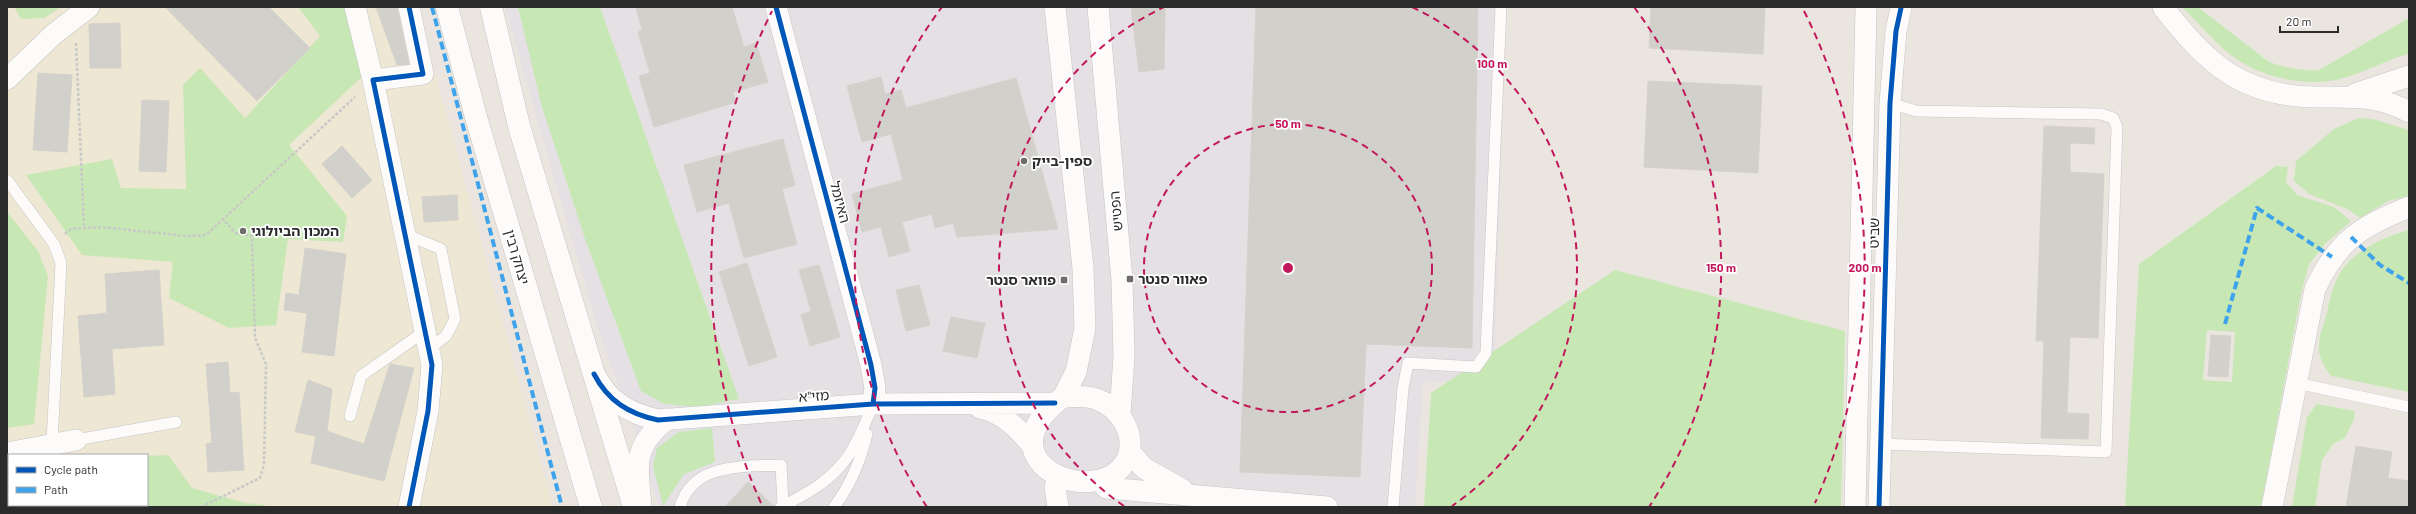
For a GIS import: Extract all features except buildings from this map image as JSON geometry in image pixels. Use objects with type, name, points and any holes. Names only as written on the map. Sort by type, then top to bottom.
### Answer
[{"type":"main road","name":"יצחק רבין","points":[[446,7],[476,117],[591,507]]},
{"type":"main road","points":[[491,7],[519,126],[634,507]]},
{"type":"street","points":[[355,7],[373,80],[432,365],[428,412],[409,507]]},
{"type":"street","points":[[373,80],[423,74],[409,7]]},
{"type":"street","name":"האיזמל","points":[[776,7],[871,365],[875,388],[873,404]]},
{"type":"street","points":[[1055,7],[1083,268],[1085,328],[1076,372],[1059,400],[1039,423],[1032,447],[1036,463],[1044,476],[1055,487],[1070,493],[1085,495],[1101,493],[1192,494],[1327,507]]},
{"type":"street","name":"הפטיש","points":[[1098,7],[1122,280],[1124,356],[1120,415]]},
{"type":"street","points":[[1865,8],[1877,12],[1889,12],[1901,7]]},
{"type":"street","name":"שביט","points":[[1879,507],[1890,103],[1894,45],[1901,7]]},
{"type":"street","points":[[2163,7],[2212,62],[2232,78],[2272,93],[2295,96],[2352,96],[2389,103],[2409,112]]},
{"type":"street","name":"שביט","points":[[1855,507],[1865,8]]},
{"type":"street","points":[[7,80],[54,34],[82,12]]},
{"type":"street","points":[[2352,96],[2409,76]]},
{"type":"street","points":[[2272,507],[2315,289],[2325,267],[2338,248],[2358,231],[2381,218],[2409,207]]},
{"type":"street","name":"מזי\"א","points":[[594,374],[600,385],[614,401],[624,408],[645,417],[667,419],[873,404],[960,405],[1059,400]]},
{"type":"street","points":[[1059,400],[1095,399],[1108,405],[1120,415],[1126,425],[1130,440],[1130,452],[1126,466],[1118,479],[1101,493]]},
{"type":"street","name":"מזי\"א","points":[[960,405],[984,409],[1001,416],[1014,426],[1032,447]]},
{"type":"street","points":[[641,507],[638,467],[640,452],[650,434],[667,419]]},
{"type":"street","points":[[7,453],[52,443],[76,440]]},
{"type":"street","points":[[1130,452],[1144,468],[1155,476],[1192,494]]},
{"type":"street","points":[[1055,487],[1058,507]]},
{"type":"lane","points":[[1393,507],[1403,388],[1408,364],[1476,367],[1486,353],[1501,7]]},
{"type":"lane","points":[[1881,444],[2106,452],[2117,127],[2114,118],[2101,114],[1916,111],[1890,103]]},
{"type":"lane","points":[[7,180],[54,244],[61,264],[52,443]]},
{"type":"lane","points":[[350,416],[361,376],[427,340],[446,336],[455,319],[441,249],[404,234]]},
{"type":"lane","points":[[2296,383],[2409,407]]},
{"type":"lane","points":[[782,507],[825,482],[843,465],[858,443],[873,404]]},
{"type":"lane","points":[[834,507],[842,496],[864,448],[873,404]]},
{"type":"lane","points":[[76,440],[176,422]]},
{"type":"lane","points":[[680,507],[684,496],[700,478],[718,469],[782,465],[782,507]]},
{"type":"path","points":[[82,12],[84,228]]},
{"type":"path","points":[[54,244],[71,229],[100,227],[186,236],[206,235],[224,220],[373,80]]},
{"type":"path","points":[[201,507],[260,478],[264,465],[266,364],[255,338],[252,236],[235,233],[224,220]]},
{"type":"shaded area","name":"המכון הביולוגי","points":[[7,7],[417,7],[553,507],[7,507]]},
{"type":"shaded area","points":[[505,7],[1506,7],[1494,380],[1423,383],[1415,507],[659,507],[626,405],[600,336]]},
{"type":"green space","points":[[14,7],[61,7],[44,18],[21,19]]},
{"type":"green space","points":[[298,7],[347,7],[366,73],[289,145],[347,216],[343,242],[288,239],[276,325],[229,328],[169,298],[173,262],[82,255],[26,175],[112,159],[121,188],[186,189],[183,85],[200,68],[245,118],[320,36]]},
{"type":"green space","points":[[518,7],[600,7],[739,399],[698,407],[664,404],[641,391],[585,239],[542,107]]},
{"type":"green space","points":[[2182,7],[2198,7],[2269,62],[2288,67],[2306,70],[2319,70],[2409,18],[2409,54],[2340,79],[2313,82],[2285,79],[2258,71],[2235,58],[2214,40]]},
{"type":"green space","points":[[2359,118],[2373,119],[2409,130],[2409,196],[2388,201],[2360,218],[2349,210],[2309,194],[2294,181],[2296,161],[2334,129]]},
{"type":"green space","points":[[2276,166],[2288,167],[2286,182],[2297,195],[2334,207],[2351,221],[2326,243],[2309,264],[2301,294],[2261,507],[2125,507],[2139,264]],"holes":[[[2207,330],[2235,332],[2232,382],[2203,380]]]},
{"type":"green space","points":[[7,212],[38,251],[48,276],[34,424],[7,428]]},
{"type":"green space","points":[[2409,230],[2409,392],[2331,376],[2325,368],[2319,353],[2319,340],[2333,290],[2341,271],[2357,254],[2366,248],[2387,237]]},
{"type":"green space","points":[[1615,270],[1845,331],[1841,507],[1424,507],[1431,393]]},
{"type":"green space","points":[[2317,404],[2355,411],[2354,419],[2345,438],[2334,443],[2322,460],[2315,507],[2292,507],[2307,417]]},
{"type":"green space","points":[[712,428],[715,462],[684,474],[663,506],[653,466],[657,448],[679,432]]},
{"type":"green space","points":[[168,455],[192,488],[245,503],[265,505],[265,507],[38,507],[148,506],[148,456]]},
{"type":"marked path","points":[[432,7],[562,507]]},
{"type":"marked path","points":[[2225,324],[2257,208],[2332,257]]},
{"type":"marked path","points":[[2351,237],[2380,265],[2409,283]]},
{"type":"cycle path","points":[[409,7],[423,74],[373,80],[432,365],[428,411],[409,507]]},
{"type":"cycle path","points":[[776,7],[871,365],[875,388],[873,404]]},
{"type":"cycle path","points":[[1879,507],[1890,103],[1896,31],[1901,8]]},
{"type":"cycle path","points":[[594,374],[606,392],[620,405],[638,414],[658,420],[873,404],[1055,403]]},
{"type":"place","name":"ספין-בייק","points":[[1024,161]]},
{"type":"place","name":"המכון הביולוגי","points":[[243,231]]},
{"type":"place","name":"פאוור סנטר","points":[[1130,279]]},
{"type":"place","name":"פוואר סנטר","points":[[1064,280]]}]
